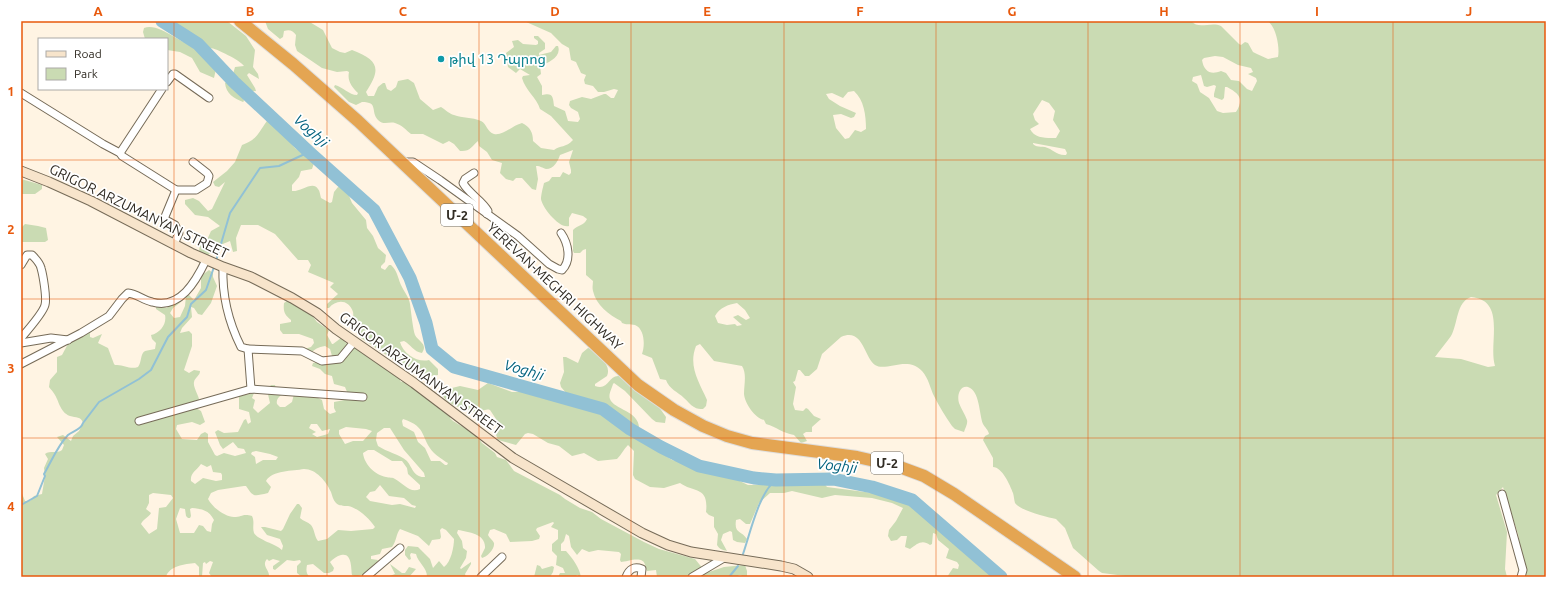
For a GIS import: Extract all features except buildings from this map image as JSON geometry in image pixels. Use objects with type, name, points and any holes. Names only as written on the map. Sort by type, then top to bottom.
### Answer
[{"type":"highway","name":"YEREVAN-MEGHRI HIGHWAY","points":[[240,21],[334,99],[638,385],[674,410],[703,426],[727,436],[752,443],[857,457],[897,466],[924,476],[954,494],[1075,577]]},
{"type":"street","points":[[168,81],[173,74],[175,74],[209,98]]},
{"type":"street","points":[[120,153],[161,90]]},
{"type":"street","points":[[21,92],[120,153],[122,156],[176,190],[196,190],[207,183],[209,176],[193,162]]},
{"type":"street","points":[[402,162],[413,162],[518,236],[549,264],[558,270],[562,270],[565,267],[568,255],[566,239],[562,232]]},
{"type":"street","name":"GRIGOR ARZUMANYAN STREET","points":[[21,172],[49,182],[91,201],[206,260],[251,277],[292,298],[317,313],[354,342],[421,388],[513,458],[642,533],[668,546],[724,558],[781,566],[794,569],[808,577]]},
{"type":"street","points":[[474,173],[465,179],[463,183],[466,188],[484,204],[488,211],[487,214]]},
{"type":"street","points":[[174,244],[179,234],[174,225],[164,219],[176,190]]},
{"type":"street","points":[[21,265],[27,255],[32,255],[36,258],[41,268],[45,305],[21,338]]},
{"type":"street","points":[[21,364],[68,340],[109,316],[128,293],[162,304],[167,304],[182,296],[196,282],[206,260]]},
{"type":"street","points":[[223,267],[222,285],[234,334],[241,347],[248,349],[302,351],[322,362],[340,360],[354,342]]},
{"type":"street","points":[[21,343],[51,338],[68,340]]},
{"type":"street","points":[[248,349],[250,389]]},
{"type":"street","points":[[139,421],[250,389],[363,397]]},
{"type":"street","points":[[1502,494],[1523,570],[1521,577]]},
{"type":"street","points":[[366,577],[400,548]]},
{"type":"street","points":[[481,577],[502,557]]},
{"type":"street","points":[[692,577],[724,558]]},
{"type":"street","points":[[626,577],[631,569],[636,567],[642,568],[641,577]]},
{"type":"green space","points":[[157,21],[227,21],[246,36],[255,50],[253,67],[258,74],[259,79],[249,73],[247,75],[256,91],[244,92],[242,95],[243,102],[229,93],[225,83],[232,78],[235,67],[244,66],[223,52],[210,48],[210,56],[216,69],[214,78],[200,72],[192,58],[180,52],[168,50],[168,38],[145,38],[143,32],[144,28],[157,28],[193,46],[200,47],[205,44],[196,42]]},
{"type":"green space","points":[[265,21],[308,21],[323,30],[332,48],[345,53],[352,50],[372,61],[375,66],[375,71],[371,84],[366,92],[368,96],[374,96],[378,87],[383,83],[385,83],[387,89],[391,91],[396,87],[398,81],[408,79],[414,83],[420,99],[433,110],[441,107],[449,113],[460,117],[481,121],[490,132],[494,134],[504,132],[522,123],[529,128],[532,132],[533,141],[541,148],[554,150],[568,144],[573,140],[551,116],[540,109],[522,78],[523,76],[530,75],[520,69],[516,73],[508,67],[506,53],[514,47],[512,41],[518,40],[523,44],[536,45],[538,44],[538,41],[534,38],[534,36],[538,36],[545,43],[545,49],[539,53],[539,55],[551,52],[556,46],[558,46],[559,50],[554,59],[540,66],[541,74],[537,77],[542,86],[542,95],[548,94],[552,96],[554,106],[565,111],[568,121],[578,122],[580,119],[578,112],[569,105],[570,101],[582,97],[591,99],[604,94],[614,98],[618,90],[614,89],[598,92],[593,86],[585,84],[584,80],[586,75],[581,73],[576,62],[571,60],[569,48],[562,44],[551,33],[524,21],[1191,21],[1198,25],[1213,24],[1221,26],[1239,44],[1241,45],[1245,42],[1248,43],[1253,52],[1268,59],[1278,57],[1278,48],[1277,37],[1273,27],[1267,21],[1546,21],[1546,577],[1525,577],[1518,534],[1503,487],[1496,495],[1507,532],[1505,569],[1507,577],[1133,577],[1102,573],[1073,548],[1065,528],[1056,519],[1028,511],[1015,503],[1013,493],[1005,477],[1000,470],[993,467],[993,458],[983,440],[985,436],[989,434],[983,424],[977,398],[972,389],[965,387],[959,392],[959,403],[967,420],[964,432],[955,429],[952,426],[938,404],[928,380],[922,371],[916,366],[910,364],[885,367],[875,365],[871,361],[859,339],[854,336],[848,335],[841,337],[822,354],[817,369],[809,376],[805,376],[800,370],[798,370],[795,381],[793,382],[796,387],[793,404],[795,410],[803,411],[806,408],[814,416],[821,419],[812,427],[812,432],[806,432],[803,434],[807,441],[801,443],[794,435],[766,424],[764,420],[757,416],[746,402],[744,394],[745,376],[742,366],[714,361],[700,344],[696,346],[693,360],[698,380],[707,400],[706,406],[703,409],[696,408],[671,388],[666,380],[660,379],[652,358],[642,354],[644,347],[641,330],[635,325],[622,323],[604,309],[597,301],[593,291],[593,281],[586,275],[586,249],[580,253],[574,253],[573,251],[573,230],[584,223],[587,219],[583,216],[572,213],[569,218],[569,226],[565,226],[552,217],[542,203],[541,197],[544,183],[549,181],[552,177],[560,177],[563,172],[569,175],[571,173],[569,162],[573,150],[560,155],[557,162],[549,169],[536,166],[538,179],[536,190],[532,189],[522,178],[516,178],[513,181],[506,179],[500,173],[502,163],[492,160],[487,152],[479,146],[478,141],[469,150],[460,151],[449,141],[443,144],[423,134],[411,134],[402,126],[395,123],[380,122],[376,117],[371,104],[362,102],[356,105],[349,102],[334,87],[335,85],[338,86],[351,94],[357,95],[358,93],[349,81],[349,72],[337,72],[322,68],[297,51],[295,45],[296,35],[292,31],[284,31],[283,37],[280,39],[268,29]],"holes":[[[1215,56],[1223,57],[1238,65],[1251,68],[1253,72],[1248,74],[1256,78],[1257,81],[1252,91],[1247,89],[1239,81],[1231,80],[1226,73],[1221,71],[1214,73],[1208,72],[1203,64],[1202,60],[1204,58]],[[1201,75],[1204,86],[1216,86],[1214,97],[1222,100],[1224,98],[1225,87],[1235,92],[1240,100],[1240,104],[1236,112],[1223,113],[1217,111],[1209,98],[1200,92],[1197,84],[1192,81],[1193,77]],[[854,91],[864,108],[866,124],[866,129],[861,132],[855,130],[849,138],[845,139],[836,128],[833,115],[841,114],[851,118],[854,117],[856,113],[840,106],[829,99],[826,94],[832,93],[843,98],[848,92]],[[1042,100],[1049,103],[1055,111],[1053,120],[1060,131],[1056,138],[1035,135],[1030,129],[1039,124],[1035,120],[1033,114]],[[1033,143],[1065,149],[1067,153],[1066,155],[1063,155],[1048,148],[1034,145]],[[1471,297],[1482,300],[1489,306],[1493,314],[1493,357],[1495,366],[1488,367],[1461,359],[1435,357],[1451,336],[1460,308]],[[737,303],[745,310],[750,318],[746,320],[738,315],[733,317],[742,325],[737,326],[735,324],[727,325],[718,323],[715,316],[722,308]]]},
{"type":"green space","points":[[267,121],[272,121],[295,148],[314,163],[312,169],[301,171],[299,177],[292,185],[292,191],[313,186],[319,190],[321,198],[330,203],[332,202],[334,192],[338,187],[344,188],[347,191],[352,203],[366,220],[367,228],[373,236],[378,248],[386,255],[385,262],[381,268],[385,270],[389,265],[391,265],[397,273],[408,297],[415,335],[422,343],[424,350],[422,353],[404,341],[400,342],[404,350],[412,357],[425,361],[429,360],[438,369],[438,375],[422,379],[361,338],[353,328],[353,312],[349,305],[339,302],[327,308],[327,304],[338,294],[330,287],[334,283],[308,272],[311,265],[308,260],[298,260],[275,234],[258,225],[241,225],[236,238],[237,251],[233,252],[230,241],[218,246],[208,255],[202,255],[199,252],[200,244],[207,240],[211,231],[220,226],[208,217],[195,215],[185,204],[185,200],[193,198],[199,201],[208,211],[212,209],[225,182],[219,187],[215,186],[213,182],[227,171],[235,162],[242,145],[255,138]]},
{"type":"green space","points":[[21,179],[42,185],[42,189],[35,194],[21,194]]},
{"type":"green space","points":[[25,224],[46,228],[48,240],[45,242],[21,242],[21,228]]},
{"type":"green space","points":[[209,270],[213,273],[217,286],[211,303],[202,315],[198,314],[194,308],[191,307],[192,317],[182,328],[180,333],[189,331],[192,334],[192,346],[184,370],[189,373],[194,370],[200,371],[194,382],[199,399],[196,408],[201,411],[205,422],[200,425],[192,422],[177,425],[176,429],[182,439],[197,440],[201,434],[205,432],[208,434],[208,442],[215,455],[217,456],[224,453],[235,456],[246,453],[244,449],[238,448],[233,442],[223,449],[215,432],[218,430],[224,433],[238,432],[244,420],[246,419],[248,424],[251,422],[249,412],[239,409],[239,396],[232,399],[230,398],[243,394],[254,393],[252,398],[255,400],[253,408],[258,413],[270,403],[267,390],[271,385],[275,385],[276,389],[282,393],[277,401],[277,404],[280,407],[285,407],[292,402],[294,394],[316,397],[322,400],[324,409],[330,414],[336,412],[334,402],[350,399],[345,387],[334,384],[332,376],[325,374],[320,369],[312,366],[313,363],[329,360],[332,356],[330,349],[323,346],[317,348],[310,354],[304,349],[311,347],[314,343],[313,339],[299,334],[283,334],[280,330],[280,324],[291,322],[284,311],[284,303],[287,301],[311,314],[317,322],[329,330],[327,335],[332,344],[341,338],[346,343],[361,350],[366,356],[390,372],[401,374],[400,381],[405,381],[450,414],[450,418],[453,421],[476,435],[482,443],[495,453],[497,457],[506,460],[514,471],[560,495],[580,508],[592,512],[601,519],[644,542],[659,549],[695,559],[706,573],[724,567],[745,565],[747,576],[657,577],[656,570],[647,571],[644,562],[641,560],[621,562],[621,554],[619,552],[598,550],[589,552],[582,549],[577,555],[571,547],[569,536],[566,534],[564,541],[561,544],[561,551],[566,551],[571,557],[577,566],[581,577],[578,577],[578,575],[573,577],[558,577],[560,573],[565,573],[563,568],[556,565],[557,556],[552,551],[552,544],[558,539],[558,530],[551,527],[554,523],[553,522],[537,528],[536,530],[540,536],[539,539],[532,541],[510,542],[506,534],[494,529],[490,530],[488,535],[494,545],[490,552],[482,558],[481,556],[485,548],[485,543],[483,540],[476,534],[458,530],[457,533],[462,541],[463,548],[467,551],[466,558],[460,568],[461,569],[471,562],[465,574],[466,577],[427,577],[426,570],[416,554],[411,553],[411,559],[409,560],[405,555],[405,550],[408,546],[418,547],[430,559],[433,568],[439,561],[444,567],[453,550],[454,539],[446,530],[442,528],[440,530],[440,539],[432,540],[429,546],[418,536],[400,529],[392,547],[382,549],[380,554],[371,556],[371,559],[378,560],[377,562],[366,573],[359,576],[352,575],[349,558],[345,555],[341,555],[330,562],[334,568],[333,571],[329,573],[324,573],[313,564],[307,565],[306,569],[310,577],[302,577],[297,573],[297,566],[301,562],[300,560],[287,560],[275,570],[273,569],[273,566],[280,561],[273,559],[269,561],[267,559],[265,561],[265,566],[269,577],[212,577],[209,573],[213,562],[210,561],[206,564],[205,562],[203,563],[202,577],[199,577],[199,567],[195,563],[174,568],[170,570],[166,577],[21,577],[21,491],[25,501],[30,501],[34,496],[42,494],[45,476],[44,468],[48,459],[45,454],[62,450],[64,445],[57,437],[63,435],[71,441],[83,423],[80,418],[70,416],[64,412],[49,387],[50,380],[57,372],[57,357],[62,355],[69,342],[98,327],[90,333],[90,337],[93,338],[102,334],[98,343],[108,348],[115,365],[132,368],[138,367],[143,352],[155,349],[156,343],[152,339],[151,335],[160,330],[165,322],[165,315],[156,309],[156,305],[167,308],[169,305],[181,298],[181,302],[173,308],[170,313],[174,318],[180,317],[185,306],[186,296],[189,295],[194,300],[201,288],[201,276]],"holes":[[[403,419],[411,422],[420,429],[430,448],[435,454],[448,463],[447,465],[440,461],[431,461],[425,448],[418,442],[414,432],[403,426]],[[311,424],[317,424],[322,431],[330,429],[328,434],[317,437],[312,434],[316,432],[309,428]],[[346,427],[372,431],[363,441],[353,441],[345,444],[339,434],[339,430]],[[384,428],[390,428],[404,450],[424,473],[425,477],[418,476],[404,459],[378,446],[376,440],[377,433]],[[368,450],[374,450],[392,461],[402,461],[407,468],[408,474],[420,485],[420,489],[410,489],[394,478],[378,474],[365,461],[363,453]],[[256,451],[278,457],[276,460],[263,460],[256,464],[255,457],[251,454],[252,452]],[[201,464],[207,467],[211,465],[213,472],[221,473],[222,480],[216,481],[203,478],[195,484],[191,481],[192,474]],[[304,469],[313,471],[320,476],[326,484],[336,503],[343,506],[352,507],[359,511],[370,520],[375,527],[373,529],[351,531],[338,530],[327,539],[318,541],[311,525],[300,518],[302,508],[299,504],[297,504],[281,531],[261,527],[267,535],[280,539],[283,546],[282,550],[263,540],[254,533],[252,516],[244,515],[230,517],[216,508],[208,499],[211,493],[218,490],[244,486],[246,486],[251,493],[255,495],[268,493],[271,487],[266,481],[269,477],[278,473]],[[380,485],[389,496],[404,498],[412,505],[416,506],[415,508],[400,504],[392,505],[370,501],[366,497],[370,492],[375,491]],[[153,493],[171,495],[173,498],[166,507],[159,508],[157,529],[149,534],[141,524],[151,513],[146,509],[149,503],[149,495]],[[180,508],[185,509],[186,516],[188,518],[191,516],[190,509],[192,508],[205,511],[210,514],[214,520],[211,532],[199,525],[194,533],[180,533],[176,519]]]},
{"type":"green space","points":[[588,348],[592,349],[604,361],[608,368],[607,376],[595,384],[595,386],[600,387],[606,385],[615,376],[619,376],[659,407],[666,417],[665,423],[656,422],[625,391],[614,383],[610,394],[612,403],[636,419],[639,430],[635,429],[620,416],[610,416],[610,420],[672,460],[685,463],[695,469],[719,471],[748,485],[758,485],[768,482],[777,485],[790,483],[800,486],[815,481],[822,481],[827,487],[888,495],[904,500],[945,529],[951,541],[969,554],[989,563],[993,568],[994,577],[947,577],[953,568],[958,569],[959,565],[957,562],[946,558],[949,549],[938,540],[936,534],[933,533],[932,544],[930,545],[922,542],[910,549],[905,547],[907,536],[901,536],[897,540],[891,541],[888,536],[889,530],[903,508],[892,503],[872,498],[835,495],[822,498],[792,491],[784,493],[770,493],[759,503],[750,524],[746,524],[740,519],[736,520],[737,530],[747,539],[745,543],[733,540],[732,532],[730,531],[723,534],[721,540],[727,551],[717,545],[718,534],[714,527],[714,517],[706,512],[705,498],[703,494],[680,483],[664,488],[650,487],[635,479],[633,475],[634,451],[628,445],[617,459],[598,461],[584,453],[572,456],[559,446],[548,443],[533,434],[528,433],[525,434],[516,445],[498,440],[495,432],[497,427],[496,419],[490,410],[475,412],[461,408],[451,404],[442,394],[444,390],[460,386],[478,390],[488,383],[512,392],[525,392],[541,398],[549,396],[556,400],[587,406],[589,399],[567,394],[561,387],[560,383],[564,372],[563,357],[578,363],[582,353]]},
{"type":"green space","points":[[390,564],[402,573],[405,573],[409,567],[416,569],[409,577],[387,577],[395,574]]},
{"type":"green space","points":[[537,565],[542,569],[552,566],[554,567],[550,577],[534,577]]},
{"type":"waterway","name":"Voghji","points":[[162,21],[198,44],[234,82],[374,210],[410,278],[426,323],[432,349],[454,367],[603,409],[630,429],[661,447],[699,466],[754,478],[776,480],[833,479],[872,487],[912,500],[1001,577]]},
{"type":"waterway","points":[[216,261],[230,213],[260,168],[279,166],[309,152]]},
{"type":"waterway","points":[[21,505],[37,496],[45,476],[44,474],[61,444],[68,435],[81,427],[99,402],[139,379],[151,370],[168,337],[187,317],[191,304],[206,290],[214,267]]},
{"type":"waterway","points":[[743,554],[760,503],[770,486],[776,480]]},
{"type":"waterway","points":[[729,577],[738,566]]},
{"type":"place","name":"թիվ 13 Դպրոց","points":[[441,59]]}]
